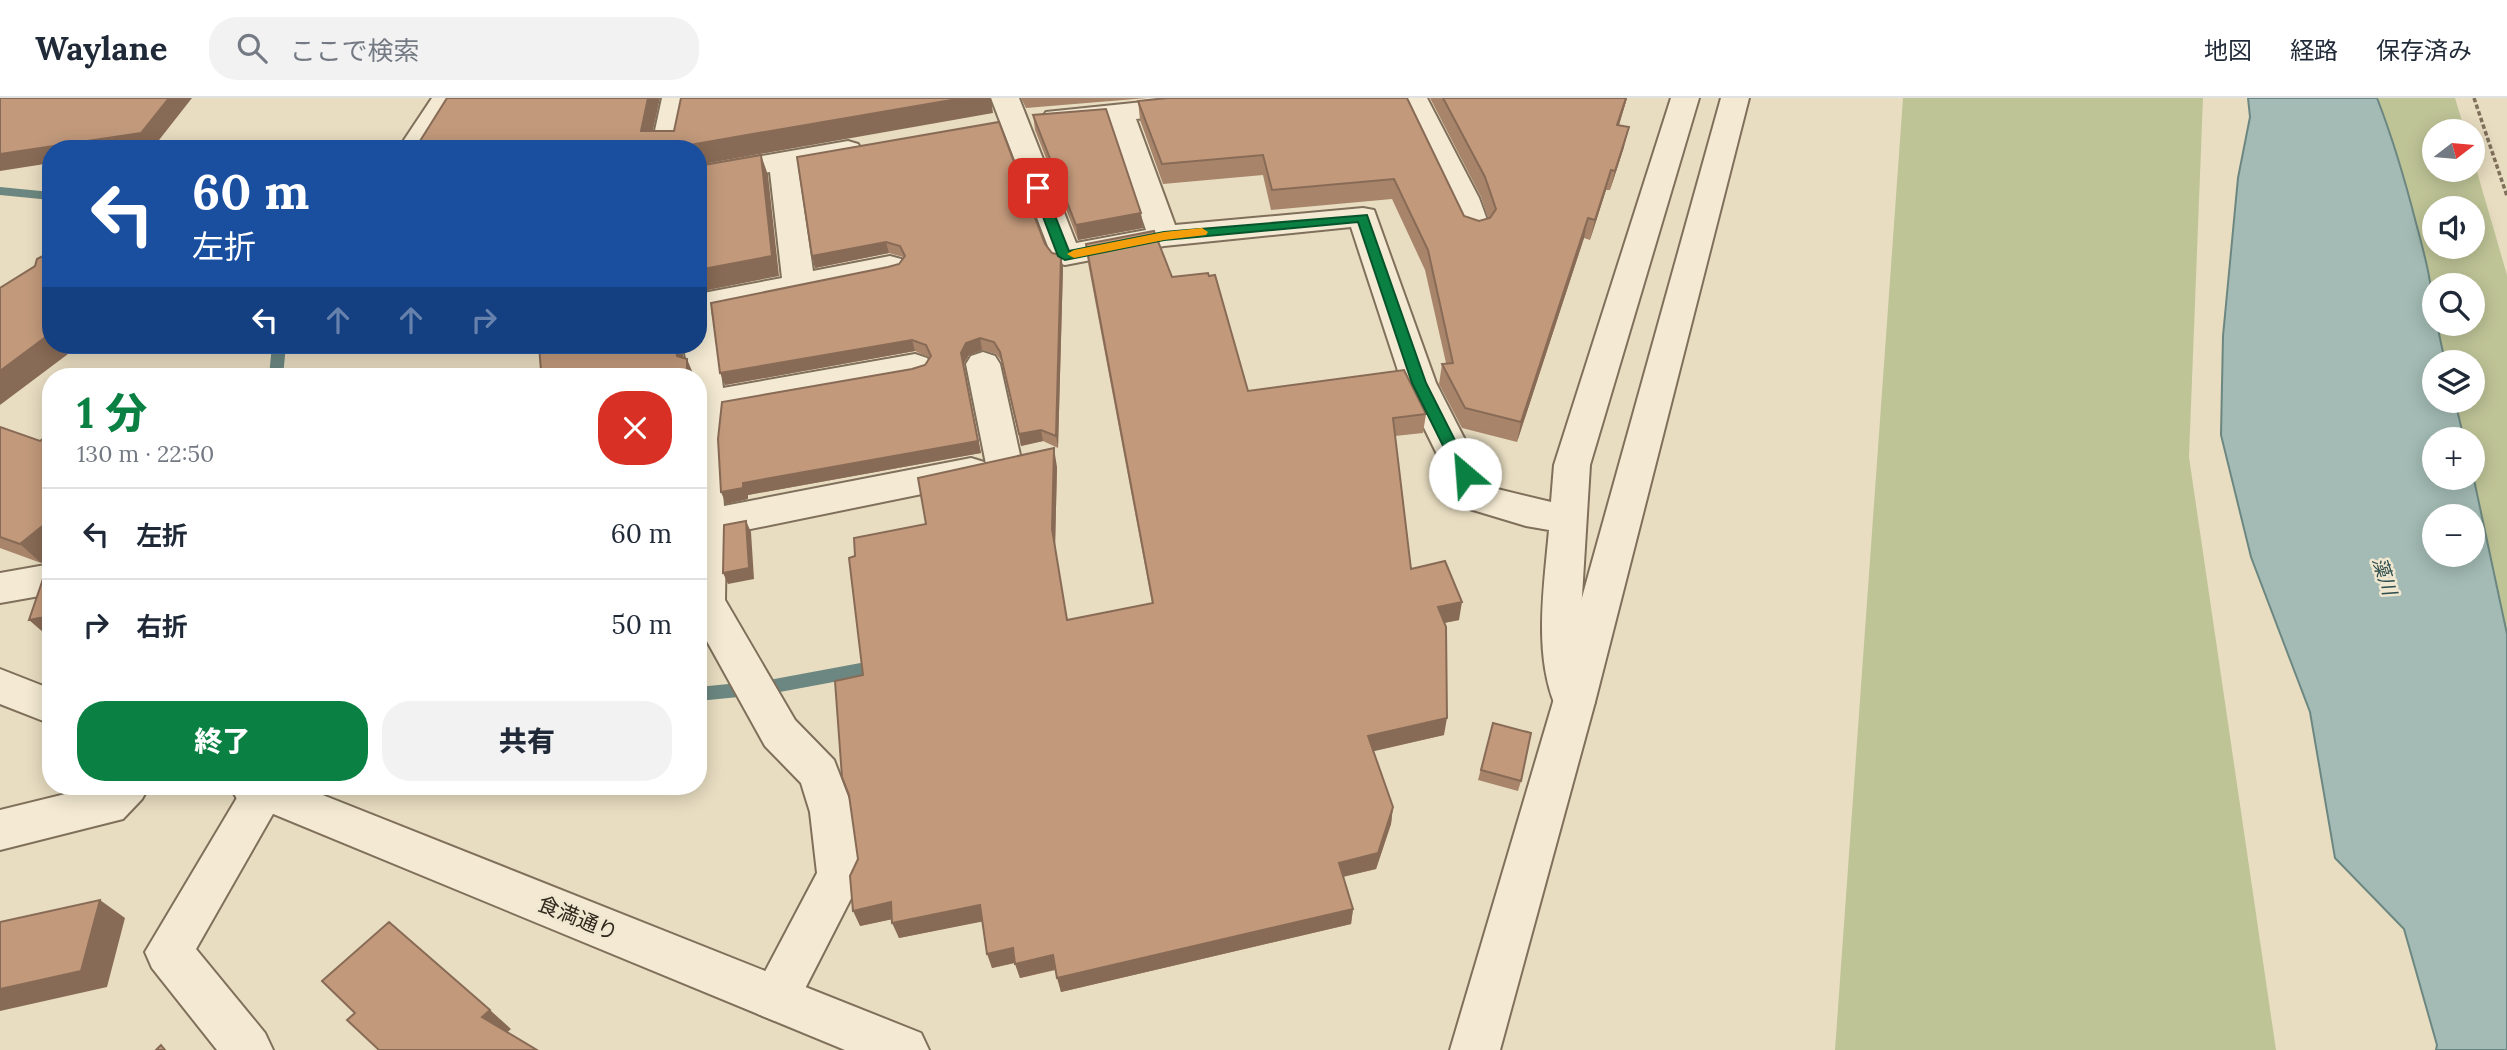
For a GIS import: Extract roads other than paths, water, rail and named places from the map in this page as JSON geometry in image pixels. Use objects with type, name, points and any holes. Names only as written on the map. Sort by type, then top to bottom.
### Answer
[{"type":"street","points":[[418,140],[446,98]]},
{"type":"street","points":[[667,140],[676,98]]},
{"type":"street","points":[[1273,98],[1120,113],[1000,115],[1065,256],[1164,236],[1363,217],[1419,383],[1476,497],[1526,512],[1567,519]]},
{"type":"street","points":[[1413,98],[1464,198],[1475,228]]},
{"type":"street","points":[[1574,702],[1560,629],[1572,466],[1685,98]]},
{"type":"street","points":[[1475,1050],[1574,702],[1735,98]]},
{"type":"street","points":[[1120,113],[1164,236]]},
{"type":"street","points":[[707,174],[877,145]]},
{"type":"street","points":[[783,161],[800,284]]},
{"type":"street","points":[[707,303],[890,266]]},
{"type":"street","points":[[983,364],[1004,464]]},
{"type":"street","points":[[708,403],[915,366]]},
{"type":"street","points":[[707,394],[707,409]]},
{"type":"street","points":[[707,524],[1042,457]]},
{"type":"street","points":[[0,588],[42,581]]},
{"type":"street","points":[[707,605],[780,733],[819,773],[832,812],[840,875],[775,998]]},
{"type":"street","points":[[0,687],[42,703]]},
{"type":"street","points":[[0,830],[108,806],[118,795]]},
{"type":"street","points":[[248,1050],[169,952],[254,795]]},
{"type":"street","name":"食満通り","points":[[275,795],[904,1050]]},
{"type":"water","name":"藻川","points":[[2248,98],[2377,98],[2408,191],[2422,245],[2422,259],[2426,260],[2428,273],[2422,273],[2422,336],[2440,336],[2442,350],[2422,350],[2422,413],[2458,413],[2461,427],[2422,427],[2422,490],[2476,490],[2479,504],[2422,504],[2422,567],[2485,567],[2485,531],[2507,634],[2507,1050],[2436,1050],[2437,1045],[2404,929],[2335,858],[2310,712],[2251,557],[2221,435],[2223,336],[2238,178],[2250,117]]},
{"type":"waterway","points":[[0,191],[42,195]]},
{"type":"waterway","points":[[277,368],[278,354]]},
{"type":"waterway","points":[[707,693],[769,687],[882,666]]}]
